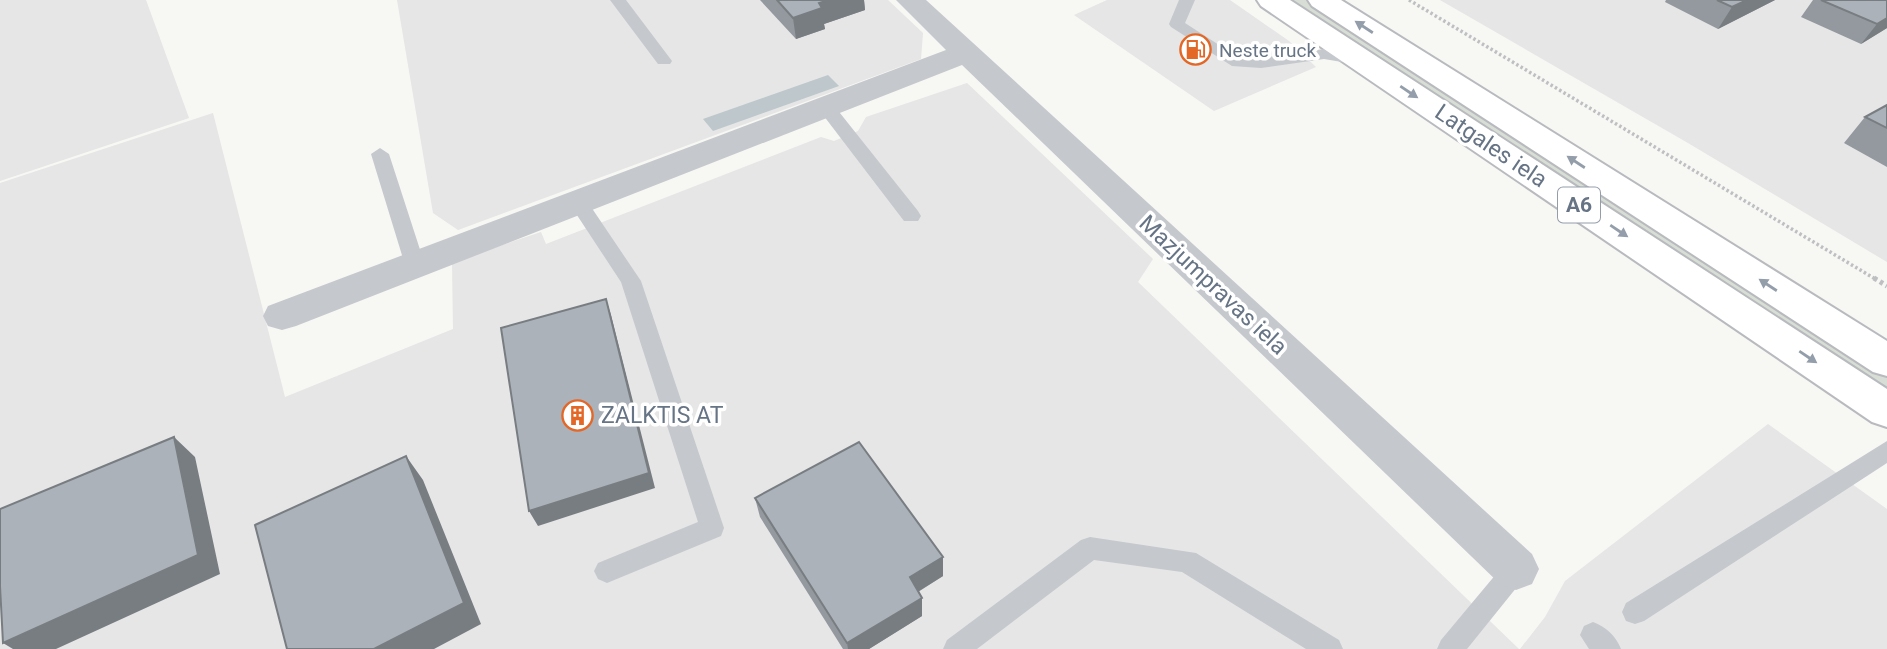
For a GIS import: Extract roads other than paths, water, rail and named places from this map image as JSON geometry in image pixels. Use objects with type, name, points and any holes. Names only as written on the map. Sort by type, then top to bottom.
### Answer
[{"type":"highway","name":"Latgales iela","points":[[1270,0],[1887,410]]},
{"type":"highway","name":"Latgales iela","points":[[1322,0],[1887,361]]},
{"type":"street","name":"Mazjumpravas iela","points":[[910,0],[1516,569]]},
{"type":"street","points":[[282,316],[966,53]]},
{"type":"lane","points":[[618,0],[664,61]]},
{"type":"lane","points":[[1187,0],[1177,24],[1232,61],[1261,63],[1324,54],[1362,60]]},
{"type":"lane","points":[[825,107],[911,216]]},
{"type":"lane","points":[[380,154],[415,265]]},
{"type":"lane","points":[[578,203],[631,281],[712,528],[607,570]]},
{"type":"lane","points":[[1635,612],[1887,451]]},
{"type":"lane","points":[[956,649],[1090,548],[1187,561],[1330,649]]},
{"type":"lane","points":[[1450,649],[1516,569]]},
{"type":"place","name":"Neste truck","points":[[1196,50]]},
{"type":"place","name":"ZALKTIS AT","points":[[578,415]]}]
